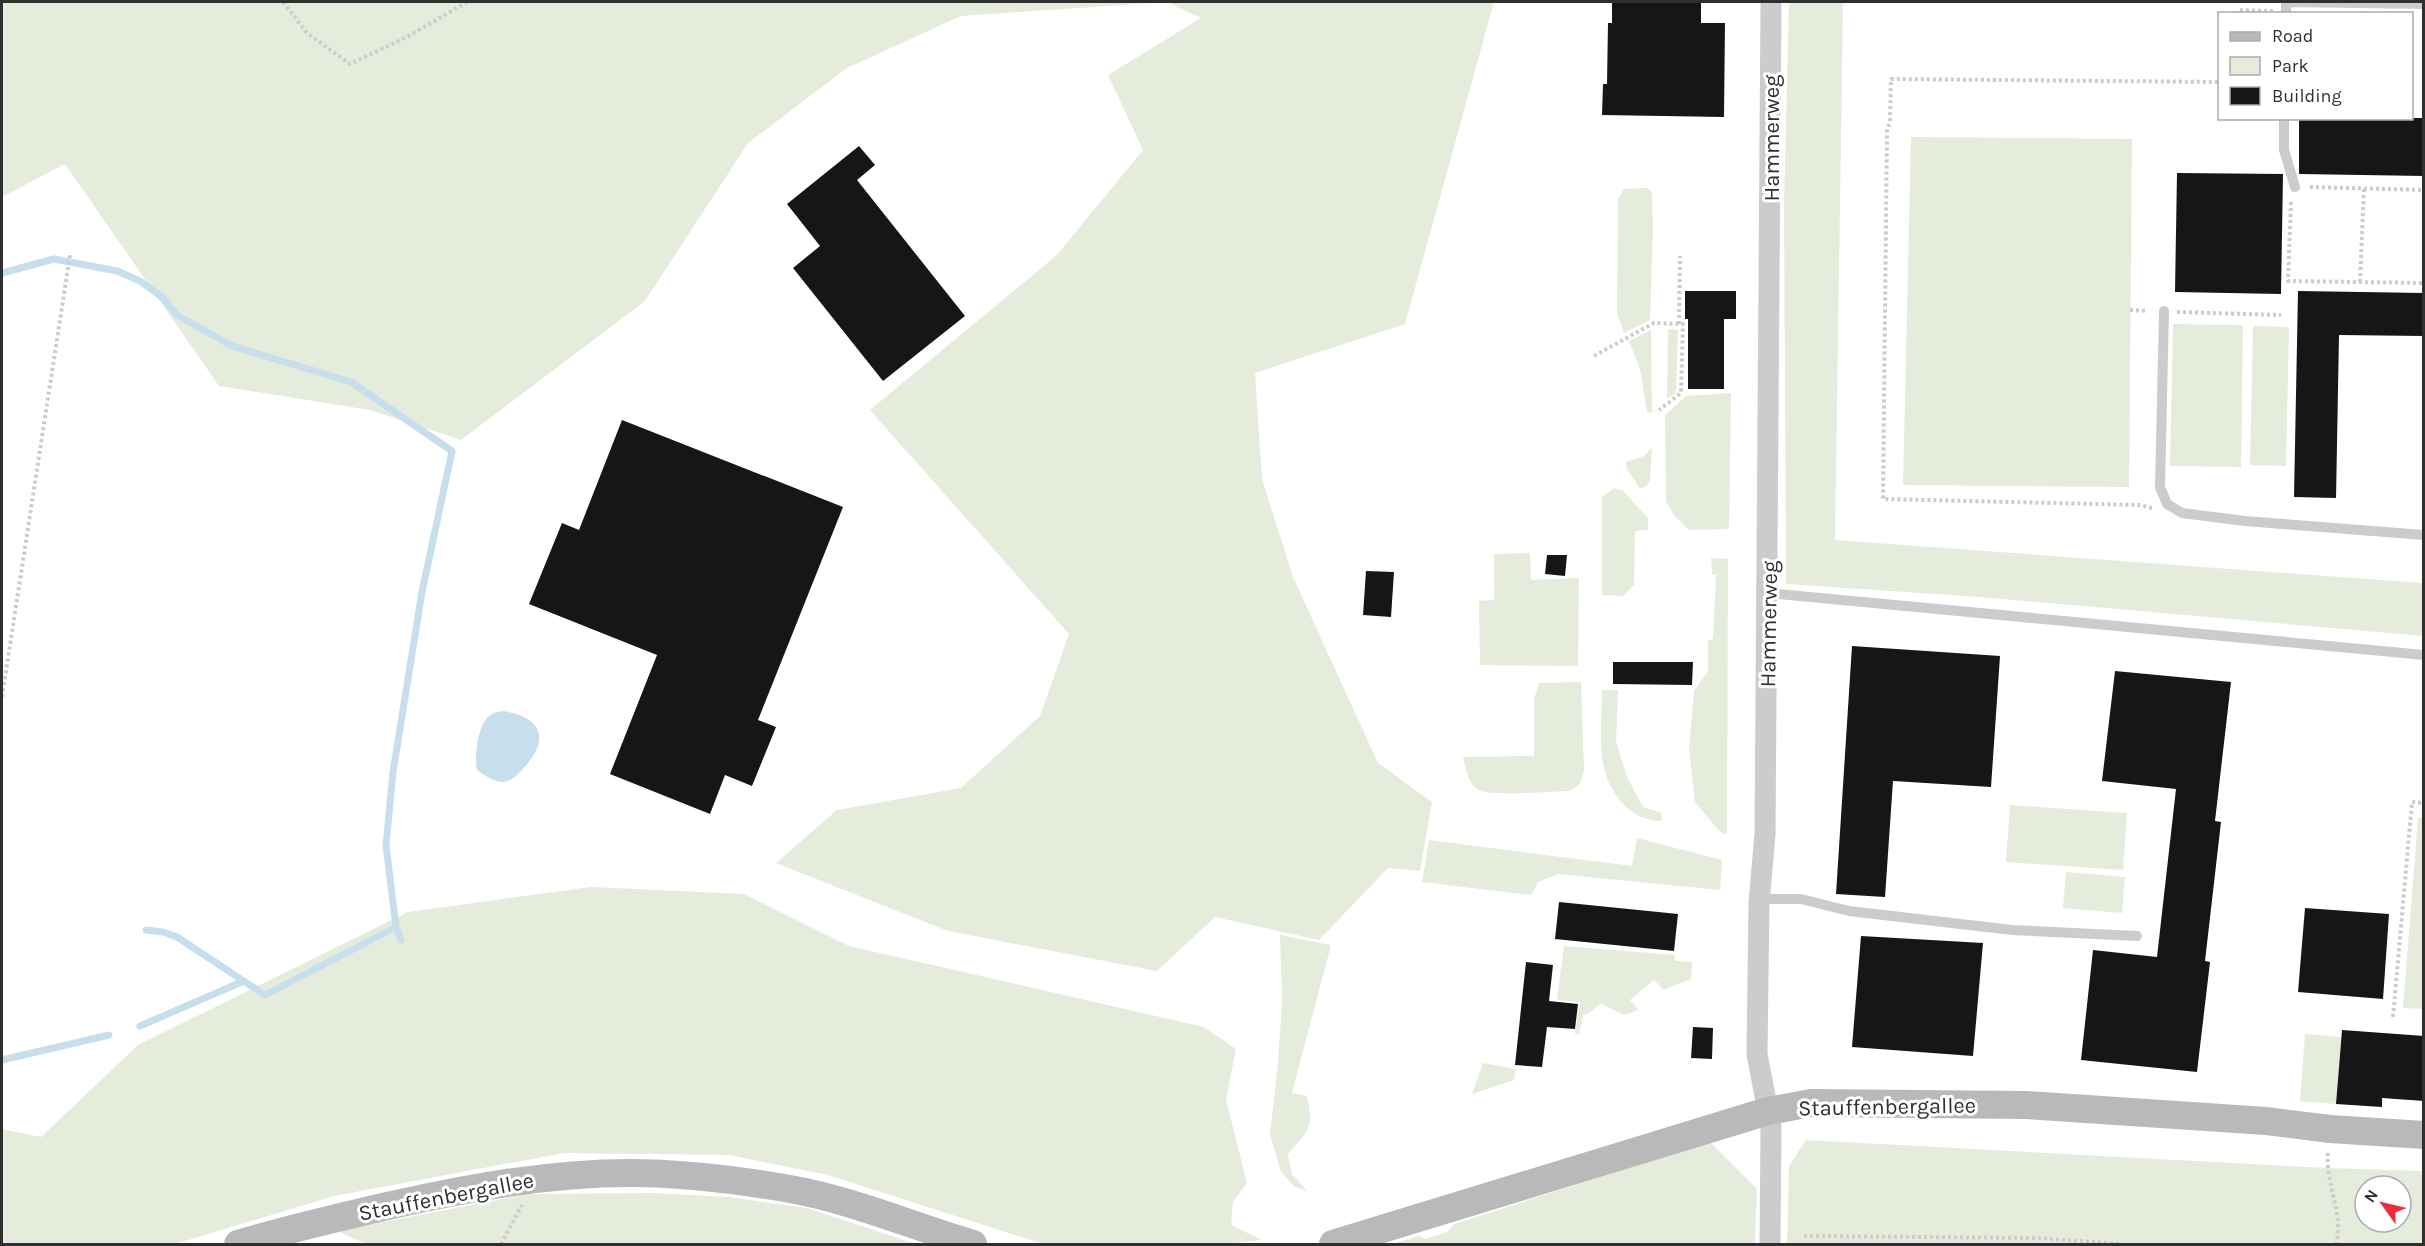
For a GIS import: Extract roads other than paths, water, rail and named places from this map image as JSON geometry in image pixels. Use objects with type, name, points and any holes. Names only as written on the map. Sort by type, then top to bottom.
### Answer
[{"type":"main road","name":"Stauffenbergallee","points":[[1333,1245],[1768,1111],[1811,1103],[2026,1105],[2255,1120],[2424,1136]]},
{"type":"main road","name":"Stauffenbergallee","points":[[238,1245],[289,1228],[472,1187],[538,1178],[632,1173],[729,1180],[791,1190],[846,1202],[973,1245]]},
{"type":"street","name":"Hammerweg","points":[[1770,1245],[1771,1127],[1757,1054],[1760,898],[1765,834],[1771,2]]},
{"type":"lane","points":[[2287,7],[2424,4]]},
{"type":"lane","points":[[2284,120],[2284,150],[2295,186]]},
{"type":"lane","points":[[2164,311],[2160,487],[2167,504],[2182,513],[2245,521],[2424,535]]},
{"type":"lane","points":[[1768,594],[2424,655]]},
{"type":"lane","points":[[1760,898],[1801,899],[1849,911],[2012,930],[2138,936]]},
{"type":"water","points":[[502,711],[514,713],[532,722],[539,735],[539,744],[528,763],[520,773],[506,782],[492,779],[477,770],[476,756],[483,724],[492,714]]},
{"type":"waterway","points":[[2,273],[54,259],[117,271],[140,281],[163,298],[177,315],[232,346],[351,382],[452,451],[422,592],[393,772],[386,845],[396,927],[401,940]]},
{"type":"waterway","points":[[146,930],[177,937],[265,995],[396,927]]},
{"type":"waterway","points":[[140,1026],[244,981]]},
{"type":"waterway","points":[[2,1060],[109,1035]]}]
